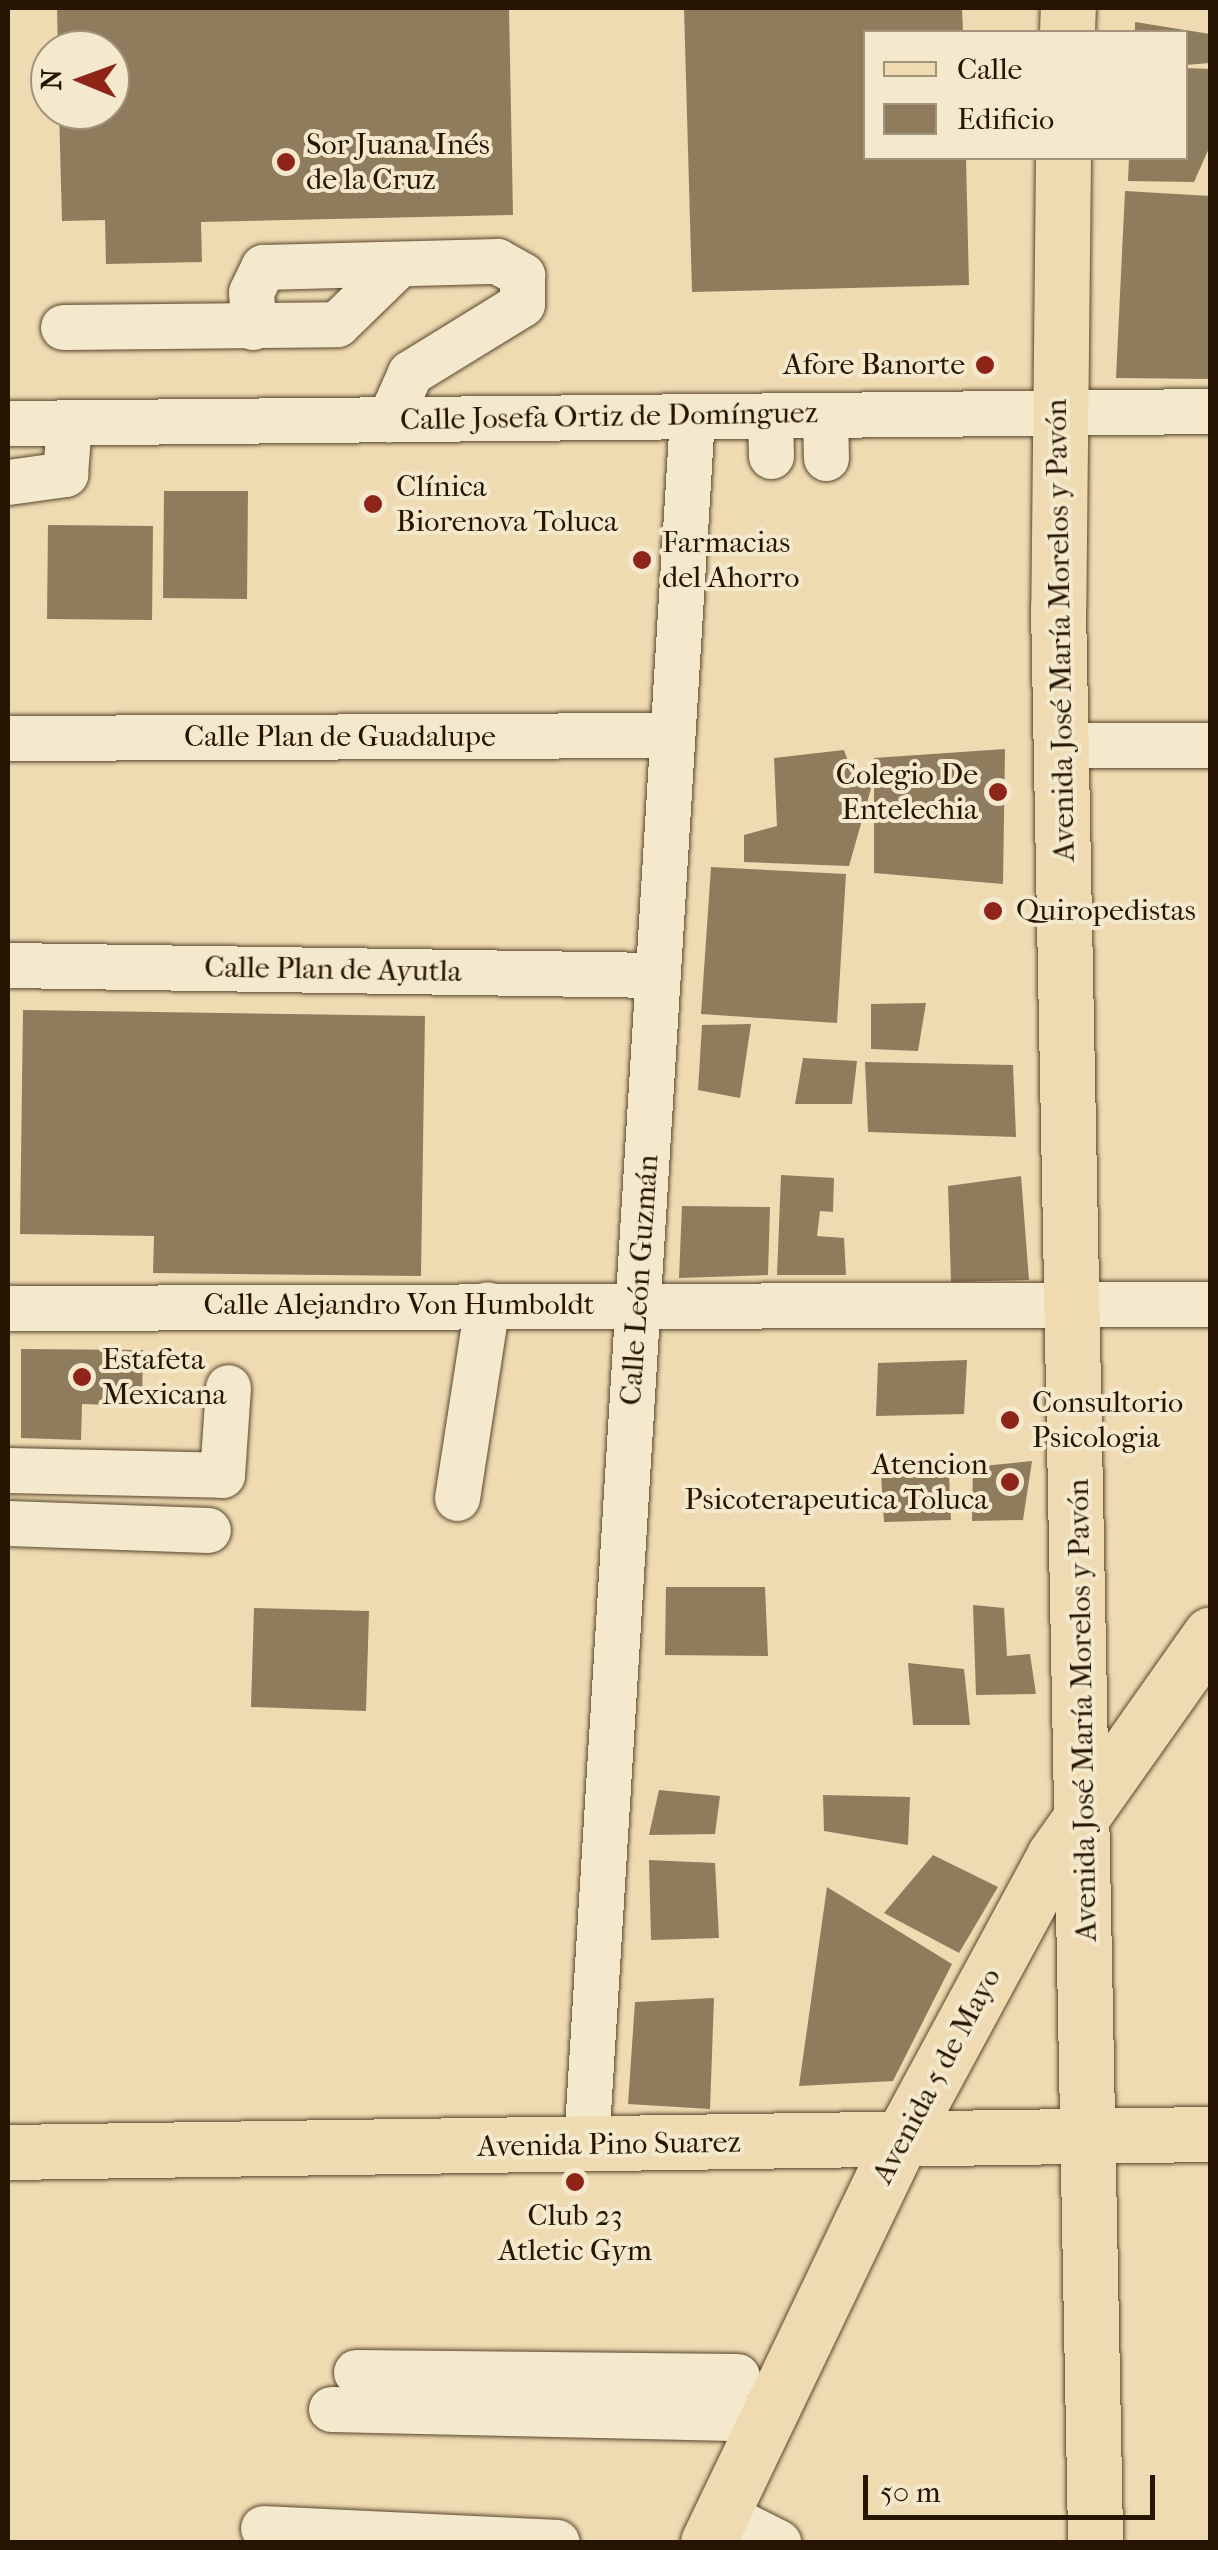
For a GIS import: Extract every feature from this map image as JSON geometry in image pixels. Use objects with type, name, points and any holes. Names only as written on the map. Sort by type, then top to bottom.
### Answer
[{"type":"main road","name":"Avenida José María Morelos y Pavón","points":[[1064,160],[1056,412],[1077,1300],[1095,2542]]},
{"type":"main road","name":"Avenida 5 de Mayo","points":[[715,2528],[751,2397],[899,2143],[1086,1804],[1210,1634]]},
{"type":"main road","name":"Avenida Pino Suarez","points":[[8,2152],[899,2143],[1210,2134]]},
{"type":"street","points":[[253,327],[251,292],[264,268],[506,262],[526,293],[509,315],[410,372],[389,420]]},
{"type":"street","points":[[63,327],[338,324],[399,264]]},
{"type":"street","name":"Calle Josefa Ortiz de Domínguez","points":[[8,423],[692,416],[770,436],[825,437],[1056,412],[1210,411]]},
{"type":"street","name":"Calle León Guzmán","points":[[586,2145],[692,416]]},
{"type":"street","points":[[8,482],[65,474],[69,423]]},
{"type":"street","name":"Calle Plan de Guadalupe","points":[[8,738],[672,735]]},
{"type":"street","points":[[1062,745],[1210,745]]},
{"type":"street","name":"Calle Plan de Ayutla","points":[[8,966],[658,975]]},
{"type":"street","name":"Calle Alejandro Von Humboldt","points":[[8,1308],[1077,1300],[1210,1304]]},
{"type":"street","points":[[457,1498],[486,1304]]},
{"type":"street","points":[[8,1470],[222,1474],[228,1388]]},
{"type":"street","points":[[8,1523],[208,1530]]},
{"type":"street","points":[[356,2372],[582,2395]]},
{"type":"street","points":[[332,2409],[582,2395],[751,2397]]},
{"type":"street","points":[[263,2528],[557,2542]]},
{"type":"street","points":[[715,2528],[778,2542]]},
{"type":"building","name":"Sor Juana Inés de la Cruz","points":[[57,8],[509,8],[513,215],[201,222],[202,262],[106,264],[105,220],[62,221],[60,130],[130,130],[130,30],[58,30]]},
{"type":"building","points":[[684,8],[962,8],[963,30],[863,30],[863,160],[966,160],[969,285],[692,292]]},
{"type":"building","points":[[1135,22],[1185,30],[1135,30]]},
{"type":"building","points":[[1188,30],[1210,34],[1210,63],[1188,65]]},
{"type":"building","points":[[1188,68],[1210,69],[1210,146],[1194,182],[1128,181],[1129,160],[1188,160]]},
{"type":"building","points":[[1125,191],[1210,196],[1210,379],[1116,378]]},
{"type":"building","points":[[164,491],[248,491],[247,599],[163,598]]},
{"type":"building","points":[[48,525],[153,526],[152,620],[47,619]]},
{"type":"building","points":[[1005,749],[1003,884],[874,873],[874,758]]},
{"type":"building","points":[[844,750],[853,775],[874,778],[849,866],[744,862],[744,835],[777,826],[774,758]]},
{"type":"building","points":[[711,867],[846,874],[837,1023],[701,1014]]},
{"type":"building","points":[[926,1003],[918,1051],[871,1049],[871,1004]]},
{"type":"building","points":[[23,1010],[425,1016],[421,1276],[153,1273],[154,1236],[20,1234]]},
{"type":"building","points":[[751,1024],[740,1098],[698,1090],[702,1025]]},
{"type":"building","points":[[803,1058],[857,1061],[852,1104],[795,1104]]},
{"type":"building","points":[[865,1062],[1013,1065],[1016,1137],[868,1132]]},
{"type":"building","points":[[781,1175],[834,1178],[833,1212],[820,1211],[817,1236],[844,1238],[846,1275],[777,1275]]},
{"type":"building","points":[[1021,1176],[1029,1280],[951,1282],[948,1186]]},
{"type":"building","points":[[682,1206],[770,1207],[768,1275],[679,1278]]},
{"type":"building","name":"Estafeta Mexicana","points":[[21,1349],[143,1350],[142,1406],[82,1404],[81,1440],[21,1438]]},
{"type":"building","points":[[967,1360],[964,1414],[876,1416],[878,1363]]},
{"type":"building","points":[[1032,1461],[1023,1520],[972,1521],[973,1467]]},
{"type":"building","points":[[881,1474],[949,1474],[951,1520],[884,1522]]},
{"type":"building","points":[[666,1587],[765,1587],[768,1656],[665,1655]]},
{"type":"building","points":[[973,1605],[1004,1608],[1007,1656],[1030,1654],[1036,1694],[976,1695]]},
{"type":"building","points":[[254,1608],[369,1611],[366,1711],[251,1707]]},
{"type":"building","points":[[908,1663],[964,1669],[970,1725],[913,1725]]},
{"type":"building","points":[[659,1790],[720,1796],[715,1834],[649,1835]]},
{"type":"building","points":[[823,1795],[910,1797],[908,1845],[824,1831]]},
{"type":"building","points":[[933,1855],[998,1887],[959,1953],[884,1913]]},
{"type":"building","points":[[649,1860],[715,1863],[719,1938],[651,1940]]},
{"type":"building","points":[[827,1887],[952,1964],[893,2081],[799,2086]]},
{"type":"building","points":[[714,1998],[710,2109],[628,2104],[635,2002]]},
{"type":"place","name":"Sor Juana Inés de la Cruz","points":[[286,162]]},
{"type":"place","name":"Afore Banorte","points":[[985,365]]},
{"type":"place","name":"Clínica Biorenova Toluca","points":[[373,504]]},
{"type":"place","name":"Farmacias del Ahorro","points":[[642,560]]},
{"type":"place","name":"Colegio De Entelechia","points":[[998,792]]},
{"type":"place","name":"Quiropedistas","points":[[993,911]]},
{"type":"place","name":"Estafeta Mexicana","points":[[82,1377]]},
{"type":"place","name":"Consultorio Psicologia","points":[[1010,1420]]},
{"type":"place","name":"Atencion Psicoterapeutica Toluca","points":[[1010,1482]]},
{"type":"place","name":"Club 23 Atletic Gym","points":[[575,2182]]}]
